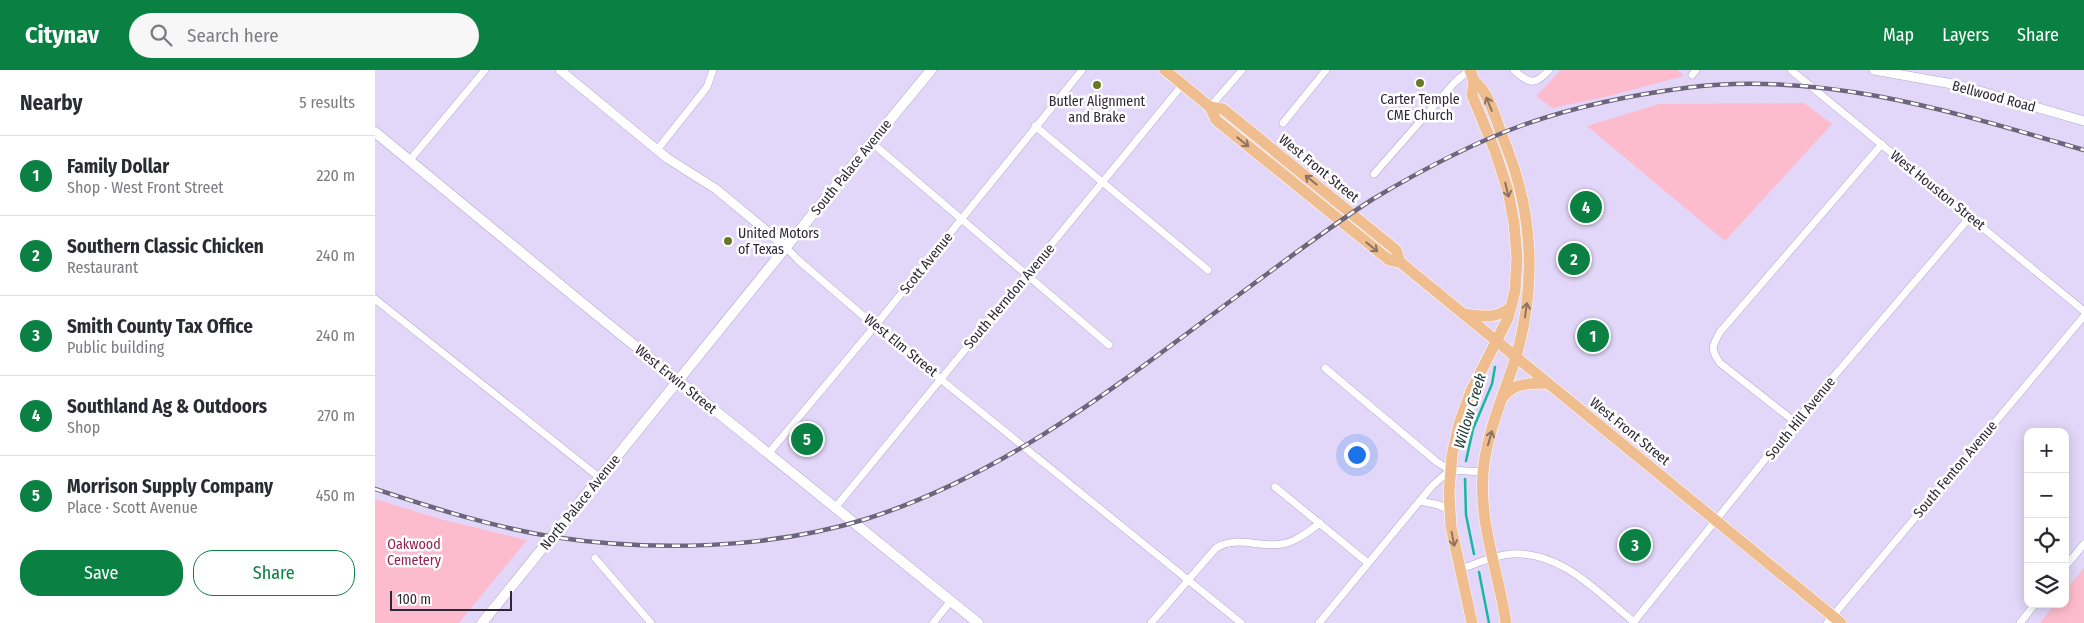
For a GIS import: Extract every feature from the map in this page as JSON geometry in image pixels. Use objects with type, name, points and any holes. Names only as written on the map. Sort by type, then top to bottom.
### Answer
[{"type":"main road","name":"South Palace Avenue","points":[[678,381],[931,70]]},
{"type":"main road","name":"West Front Street","points":[[1165,70],[1210,107],[1223,109],[1396,250],[1400,262],[1717,522],[1833,621]]},
{"type":"main road","points":[[1471,74],[1472,95],[1504,177],[1514,223],[1517,265],[1511,307],[1497,343],[1464,409],[1455,439],[1450,470],[1449,510],[1453,542],[1472,623]]},
{"type":"main road","points":[[1471,74],[1484,92],[1509,152],[1521,190],[1529,240],[1529,281],[1525,316],[1515,358],[1489,441],[1483,472],[1483,514],[1506,623]]},
{"type":"main road","name":"West Erwin Street","points":[[375,132],[678,381],[978,623]]},
{"type":"main road","points":[[1464,314],[1494,317],[1504,313],[1511,307]]},
{"type":"main road","name":"North Palace Avenue","points":[[482,623],[678,381]]},
{"type":"main road","points":[[1502,398],[1516,386],[1547,383]]},
{"type":"street","points":[[409,161],[485,70]]},
{"type":"street","name":"West Elm Street","points":[[560,70],[657,150],[716,189],[786,246],[797,259],[875,326],[942,378],[1241,623]]},
{"type":"street","points":[[657,150],[707,87],[713,70]]},
{"type":"street","name":"Scott Avenue","points":[[768,454],[875,326],[1082,70]]},
{"type":"street","points":[[1210,107],[1242,70]]},
{"type":"street","points":[[1283,123],[1325,70]]},
{"type":"street","points":[[1514,70],[1525,80],[1534,82],[1543,77],[1549,70]]},
{"type":"street","name":"West Houston Street","points":[[1791,70],[2084,311]]},
{"type":"street","name":"Bellwood Road","points":[[1874,70],[1902,73],[1958,85],[2084,121]]},
{"type":"street","points":[[1374,174],[1454,83],[1471,74]]},
{"type":"street","name":"South Herndon Avenue","points":[[835,508],[1183,84]]},
{"type":"street","points":[[1035,126],[1208,270]]},
{"type":"street","points":[[871,142],[1109,345]]},
{"type":"street","points":[[1795,422],[1720,363],[1713,353],[1713,344],[1720,332],[1882,144]]},
{"type":"street","name":"South Hill Avenue","points":[[1633,623],[1717,522],[1795,422],[1970,217]]},
{"type":"street","points":[[375,299],[600,478]]},
{"type":"street","name":"South Fenton Avenue","points":[[1833,621],[2084,316]]},
{"type":"street","points":[[1325,368],[1437,462],[1450,470],[1483,472]]},
{"type":"street","points":[[1319,623],[1432,486],[1450,470]]},
{"type":"street","points":[[1275,487],[1368,563]]},
{"type":"street","points":[[1420,501],[1437,504],[1449,510]]},
{"type":"street","points":[[1151,623],[1187,579],[1222,544],[1245,542],[1283,544],[1293,541],[1320,523]]},
{"type":"street","points":[[2068,563],[2084,544]]},
{"type":"street","points":[[1460,570],[1492,558],[1511,554],[1530,554],[1551,560],[1570,571],[1633,623]]},
{"type":"street","points":[[595,558],[651,623]]},
{"type":"street","points":[[933,623],[951,602]]},
{"type":"street","points":[[2020,623],[2032,608]]},
{"type":"green space","points":[[1561,70],[1677,70],[1684,76],[1609,96],[1552,108],[1536,96]]},
{"type":"green space","points":[[1804,103],[1832,124],[1725,241],[1587,126],[1659,104]]},
{"type":"green space","name":"Oakwood Cemetery","points":[[375,499],[440,519],[527,540],[459,623],[375,623]]},
{"type":"green space","points":[[2084,568],[2084,623],[2040,623],[2052,608],[2069,608],[2069,586]]},
{"type":"waterway","name":"Willow Creek","points":[[1466,461],[1473,429],[1492,384],[1495,367]]},
{"type":"waterway","name":"Willow Creek","points":[[1465,479],[1466,515],[1474,554]]},
{"type":"waterway","name":"Willow Creek","points":[[1479,572],[1489,623]]},
{"type":"railway","points":[[375,489],[441,510],[508,528],[554,537],[631,545],[671,546],[751,542],[790,537],[866,519],[922,498],[975,473],[1026,445],[1125,379],[1333,226],[1409,178],[1503,132],[1582,107],[1623,98],[1685,88],[1736,84],[1787,85],[1837,90],[1937,109],[2084,150]]},
{"type":"place","name":"Carter Temple CME Church","points":[[1420,83]]},
{"type":"place","name":"Butler Alignment and Brake","points":[[1097,85]]},
{"type":"place","name":"Southland Ag & Outdoors","points":[[1586,207]]},
{"type":"place","name":"United Motors of Texas","points":[[728,241]]},
{"type":"place","name":"Southern Classic Chicken","points":[[1574,259]]},
{"type":"place","name":"Family Dollar","points":[[1593,336]]},
{"type":"place","name":"Morrison Supply Company","points":[[807,439]]},
{"type":"place","name":"Smith County Tax Office","points":[[1635,545]]}]
